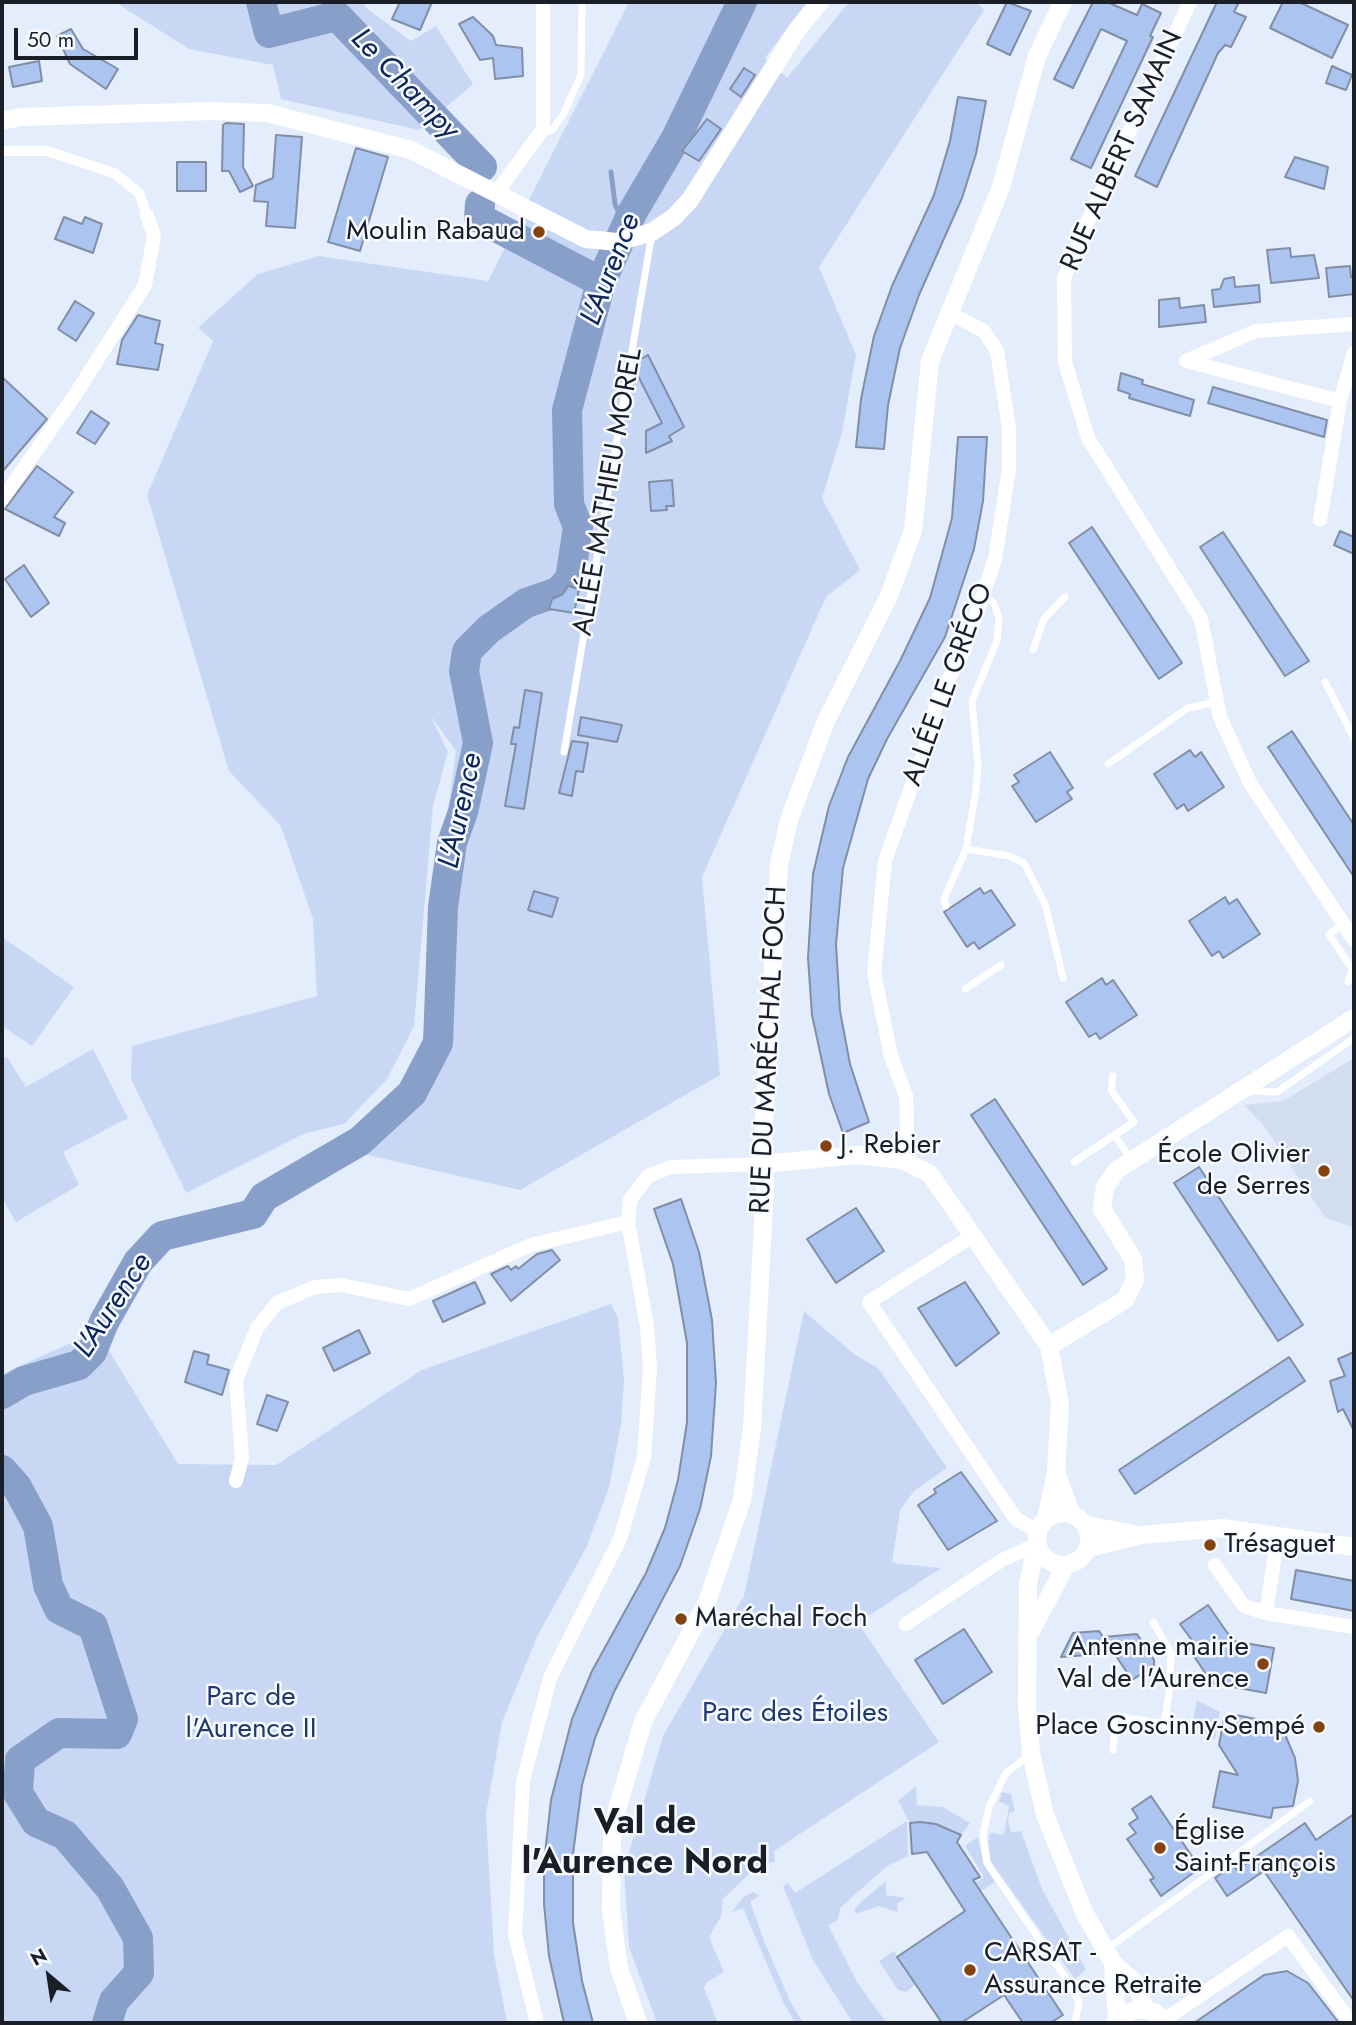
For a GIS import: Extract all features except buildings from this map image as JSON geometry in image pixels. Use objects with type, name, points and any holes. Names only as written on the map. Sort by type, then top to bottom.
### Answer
[{"type":"street","points":[[498,192],[523,153],[541,134],[544,2]]},
{"type":"street","points":[[2,121],[21,117],[212,110],[267,113],[411,150],[498,192],[565,229],[603,242],[634,239],[652,232],[674,217],[690,200],[797,30],[820,2]]},
{"type":"street","name":"RUE DU MARÉCHAL FOCH","points":[[638,2023],[619,1968],[611,1910],[612,1837],[616,1813],[643,1722],[706,1602],[742,1500],[752,1428],[765,1164],[763,1136],[779,865],[789,820],[826,721],[888,598],[913,531],[930,361],[1001,187],[1037,56],[1063,2]]},
{"type":"street","name":"RUE ALBERT SAMAIN","points":[[1190,2],[1084,229],[1064,279],[1065,362],[1088,438],[1202,619],[1220,717],[1250,783],[1354,940]]},
{"type":"street","points":[[2,151],[47,151],[114,173],[139,193],[154,236],[145,285],[73,398],[2,499]]},
{"type":"street","name":"ALLÉE LE GRÉCO","points":[[904,1160],[907,1132],[906,1096],[891,1056],[874,973],[885,861],[922,757],[937,701],[964,651],[995,559],[1009,469],[1009,428],[997,351],[984,331],[948,312]]},
{"type":"street","points":[[1340,401],[1186,361],[1256,331],[1354,324]]},
{"type":"street","points":[[1320,520],[1340,401],[1354,353]]},
{"type":"street","points":[[1049,1346],[1125,1300],[1135,1280],[1133,1259],[1102,1209],[1105,1187],[1117,1170],[1354,1018]]},
{"type":"street","points":[[537,2023],[515,1934],[523,1781],[550,1678],[620,1539],[644,1457],[650,1358],[647,1326],[628,1222],[630,1200],[636,1188],[659,1170],[697,1164],[765,1164],[856,1155],[904,1160],[930,1174],[1049,1346],[1060,1404],[1056,1472],[1028,1583],[1027,1706],[1031,1753],[1045,1815],[1060,1858],[1109,1957],[1134,1982],[1146,2010],[1165,2022],[1288,1936],[1351,2023]]},
{"type":"street","points":[[236,1481],[242,1458],[236,1380],[257,1328],[277,1303],[315,1287],[341,1285],[409,1299],[531,1245],[628,1222]]},
{"type":"street","points":[[974,1235],[869,1302],[1016,1519],[1040,1531]]},
{"type":"street","points":[[1056,1472],[1071,1513],[1086,1525],[1142,1535]]},
{"type":"street","points":[[906,1624],[1002,1560],[1040,1531],[1058,1513],[1071,1513]]},
{"type":"street","points":[[1040,1531],[1043,1556],[1053,1563],[1066,1565],[1078,1561],[1088,1548],[1090,1536],[1086,1525]]},
{"type":"street","points":[[1088,1548],[1142,1535],[1222,1528],[1354,1547]]},
{"type":"street","points":[[1266,1613],[1278,1535]]},
{"type":"street","points":[[1029,1636],[1066,1565]]},
{"type":"street","points":[[1215,1565],[1244,1606],[1266,1613],[1354,1627]]},
{"type":"street","points":[[1109,1957],[1116,2022]]},
{"type":"street","points":[[1116,2022],[1130,2011],[1146,2010]]},
{"type":"lane","points":[[541,134],[552,130],[581,75],[582,2]]},
{"type":"lane","name":"ALLÉE MATHIEU MOREL","points":[[564,752],[652,232]]},
{"type":"lane","points":[[946,906],[944,899],[966,849],[978,765],[972,701],[997,641],[999,618],[994,603],[983,595]]},
{"type":"lane","points":[[1033,650],[1044,619],[1065,597]]},
{"type":"lane","points":[[1325,682],[1354,738]]},
{"type":"lane","points":[[1108,764],[1188,708],[1217,702]]},
{"type":"lane","points":[[966,849],[1009,856],[1024,863],[1045,904],[1063,978]]},
{"type":"lane","points":[[1343,923],[1329,934],[1352,969],[1348,982]]},
{"type":"lane","points":[[965,989],[1001,965]]},
{"type":"lane","points":[[1242,1090],[1277,1091],[1354,1038]]},
{"type":"lane","points":[[1074,1162],[1134,1122],[1111,1090],[1113,1076]]},
{"type":"lane","points":[[1114,1135],[1132,1161]]},
{"type":"lane","points":[[1113,1750],[1116,1716],[1164,1724],[1169,1695],[1171,1653],[1153,1622]]},
{"type":"lane","points":[[1031,1753],[1006,1773],[989,1807],[983,1835],[987,1863],[1079,2001],[1075,2023]]},
{"type":"lane","points":[[1109,1957],[1310,1801]]},
{"type":"shaded area","name":"École Olivier de Serres","points":[[1354,1058],[1354,1228],[1325,1217],[1263,1125],[1244,1105],[1283,1101]]},
{"type":"green space","points":[[115,2],[364,2],[366,8],[411,41],[436,26],[473,84],[419,130],[281,99],[273,65],[189,49]]},
{"type":"green space","points":[[629,2],[807,2],[765,58],[787,78],[849,2],[977,2],[984,10],[819,267],[856,355],[842,433],[822,498],[860,570],[826,597],[702,877],[720,1075],[520,1190],[341,1149],[410,1072],[429,1031],[443,848],[456,751],[430,715],[448,752],[433,806],[414,1026],[387,1079],[344,1124],[303,1134],[186,1193],[131,1079],[132,1046],[317,996],[313,919],[281,826],[229,771],[147,495],[213,341],[198,328],[258,274],[319,256],[488,281]]},
{"type":"green space","points":[[2,937],[74,987],[32,1046],[2,1026]]},
{"type":"green space","points":[[93,1049],[128,1118],[63,1152],[79,1185],[16,1222],[2,1198],[2,1059],[7,1057],[26,1087]]},
{"type":"green space","name":"Parc de l'Aurence II","points":[[611,1304],[618,1318],[624,1379],[621,1424],[609,1488],[586,1548],[538,1635],[502,1722],[486,1814],[494,1954],[507,2023],[2,2023],[2,1374],[97,1331],[178,1464],[276,1465],[422,1370]]},
{"type":"green space","name":"Parc des Étoiles","points":[[804,1311],[854,1354],[879,1369],[947,1468],[914,1491],[900,1510],[892,1563],[941,1568],[858,1623],[939,1742],[774,1851],[775,1861],[754,1869],[723,1899],[721,1916],[709,1937],[724,1972],[707,1982],[704,1988],[718,2023],[657,2023],[629,1947],[624,1870],[663,1736],[744,1596]]},
{"type":"green space","points":[[1197,1700],[1220,1712],[1215,1739],[1192,1725]]},
{"type":"green space","points":[[916,1786],[917,1805],[943,1807],[970,1823],[961,1835],[936,1824],[910,1823],[898,1801]]},
{"type":"green space","points":[[1002,1792],[1011,1794],[1015,1811],[1009,1813],[1011,1832],[1021,1831],[1042,1889],[1086,1969],[1075,1979],[991,1862],[988,1842],[990,1833],[1004,1835],[1009,1806],[999,1801]]},
{"type":"green space","points":[[907,1821],[908,1856],[887,1866],[840,1908],[838,1920],[828,1925],[857,1982],[886,2022],[853,2023],[813,1960],[783,1886],[788,1883],[795,1893]]},
{"type":"green space","points":[[978,1837],[983,1863],[995,1882],[973,1896],[970,1886],[984,1877],[965,1846]]},
{"type":"green space","points":[[886,1881],[886,1895],[906,1898],[898,1903],[897,1912],[879,1906],[856,1914],[854,1910],[862,1901]]},
{"type":"green space","points":[[753,1892],[760,1896],[750,1901],[764,1941],[790,2001],[803,2023],[795,2023],[784,2004],[743,1908],[732,1912],[743,1897]]},
{"type":"green space","points":[[894,1951],[916,1984],[906,1992],[898,1990],[879,1961]]},
{"type":"waterway","name":"Le Champy","points":[[261,2],[269,33],[337,16],[482,167]]},
{"type":"waterway","name":"L'Aurence","points":[[2,1394],[24,1381],[79,1365],[92,1352],[104,1322],[138,1262],[162,1236],[253,1214],[264,1197],[360,1141],[412,1093],[438,1043],[443,907],[452,843],[463,812],[478,743],[464,671],[467,651],[489,629],[526,603],[558,592],[570,579],[578,527],[569,504],[567,410],[601,282],[632,213],[676,138],[742,2]]},
{"type":"waterway","points":[[611,172],[615,204],[625,227]]},
{"type":"waterway","points":[[480,204],[479,218],[601,282]]},
{"type":"waterway","name":"L'Aurence","points":[[2,1470],[17,1487],[38,1526],[48,1585],[59,1609],[93,1626],[123,1719],[117,1734],[59,1733],[20,1760],[18,1793],[36,1822],[65,1835],[110,1888],[138,1938],[139,1973],[114,2001],[107,2023]]},
{"type":"place","name":"Moulin Rabaud","points":[[539,232]]},
{"type":"place","name":"J. Rebier","points":[[826,1146]]},
{"type":"place","name":"École Olivier de Serres","points":[[1324,1171]]},
{"type":"place","name":"Trésaguet","points":[[1210,1545]]},
{"type":"place","name":"Maréchal Foch","points":[[681,1619]]},
{"type":"place","name":"Antenne mairie Val de l'Aurence","points":[[1263,1664]]},
{"type":"place","name":"Place Goscinny-Sempé","points":[[1319,1727]]},
{"type":"place","name":"Église Saint-François","points":[[1160,1848]]},
{"type":"place","name":"CARSAT - Assurance Retraite","points":[[970,1970]]},
{"type":"district","name":"Val de l'Aurence Nord","points":[[645,1845]]}]
